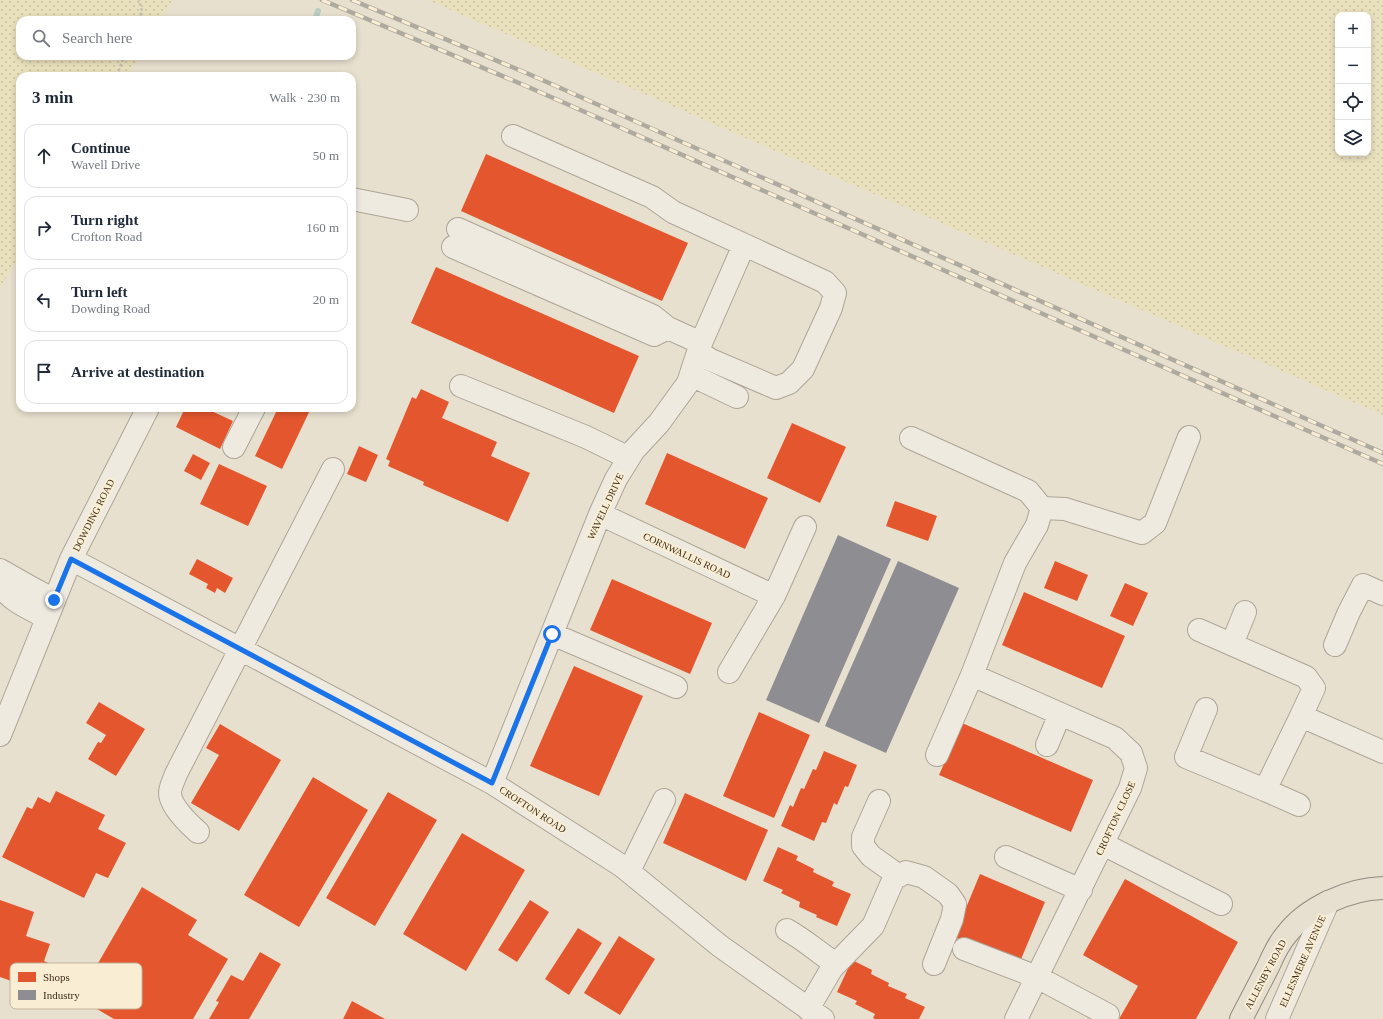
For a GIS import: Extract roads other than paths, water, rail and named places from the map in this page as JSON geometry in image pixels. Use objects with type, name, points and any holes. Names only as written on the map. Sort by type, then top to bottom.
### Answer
[{"type":"main road","name":"ALLENBY ROAD","points":[[1241,1019],[1278,947],[1297,922],[1328,902],[1341,896],[1362,890],[1383,888]]},
{"type":"street","points":[[456,238],[654,335],[668,328],[700,347],[711,360],[776,388],[789,383],[803,369],[831,308],[835,293],[825,282],[673,212],[652,197],[513,136]]},
{"type":"street","points":[[356,200],[407,210]]},
{"type":"street","name":"WAVELL DRIVE","points":[[492,783],[600,514],[616,479],[634,450],[659,423],[688,383],[700,347],[744,245]]},
{"type":"street","points":[[691,375],[737,396]]},
{"type":"street","points":[[461,386],[586,437],[629,458]]},
{"type":"street","name":"DOWDING ROAD","points":[[0,735],[71,559],[146,412]]},
{"type":"street","points":[[234,447],[252,412]]},
{"type":"street","points":[[911,438],[1028,491],[1042,508],[1065,509],[1142,533],[1155,523],[1189,437]]},
{"type":"street","points":[[198,832],[185,820],[175,805],[170,793],[176,774],[333,469]]},
{"type":"street","points":[[937,755],[972,675],[1015,563],[1037,525],[1042,508]]},
{"type":"street","name":"CORNWALLIS ROAD","points":[[600,514],[774,596]]},
{"type":"street","points":[[729,672],[774,596],[805,527]]},
{"type":"street","name":"CROFTON ROAD","points":[[71,559],[492,783],[629,871],[720,946],[815,1014]]},
{"type":"street","points":[[0,570],[30,587],[50,609]]},
{"type":"street","points":[[0,582],[2,589],[20,603],[50,609]]},
{"type":"street","points":[[1335,645],[1349,612],[1364,585],[1383,594]]},
{"type":"street","points":[[1232,644],[1245,612]]},
{"type":"street","points":[[1199,630],[1306,677],[1314,688],[1265,790]]},
{"type":"street","points":[[552,634],[676,687]]},
{"type":"street","name":"CROFTON CLOSE","points":[[972,675],[1115,738],[1132,753],[1136,768],[1130,788],[1016,1019]]},
{"type":"street","points":[[1206,709],[1186,757],[1300,805]]},
{"type":"street","points":[[1047,745],[1060,714]]},
{"type":"street","points":[[1301,716],[1383,752]]},
{"type":"street","points":[[629,871],[664,800]]},
{"type":"street","points":[[879,801],[863,837],[863,846],[871,856],[899,876]]},
{"type":"street","points":[[1103,844],[1221,904]]},
{"type":"street","points":[[1006,857],[1081,890]]},
{"type":"street","points":[[815,1014],[832,968],[873,926],[894,878],[906,872],[924,877],[948,894],[955,904],[952,919],[934,964]]},
{"type":"street","name":"ELLESMERE AVENUE","points":[[1277,1019],[1328,902]]},
{"type":"street","points":[[787,930],[803,939],[818,952],[836,964]]},
{"type":"street","points":[[964,949],[1037,977],[1108,1014]]},
{"type":"waterway","points":[[316,16],[318,11]]},
{"type":"railway","points":[[322,0],[526,86],[1383,464]]},
{"type":"railway","points":[[352,0],[531,75],[1383,453]]}]
